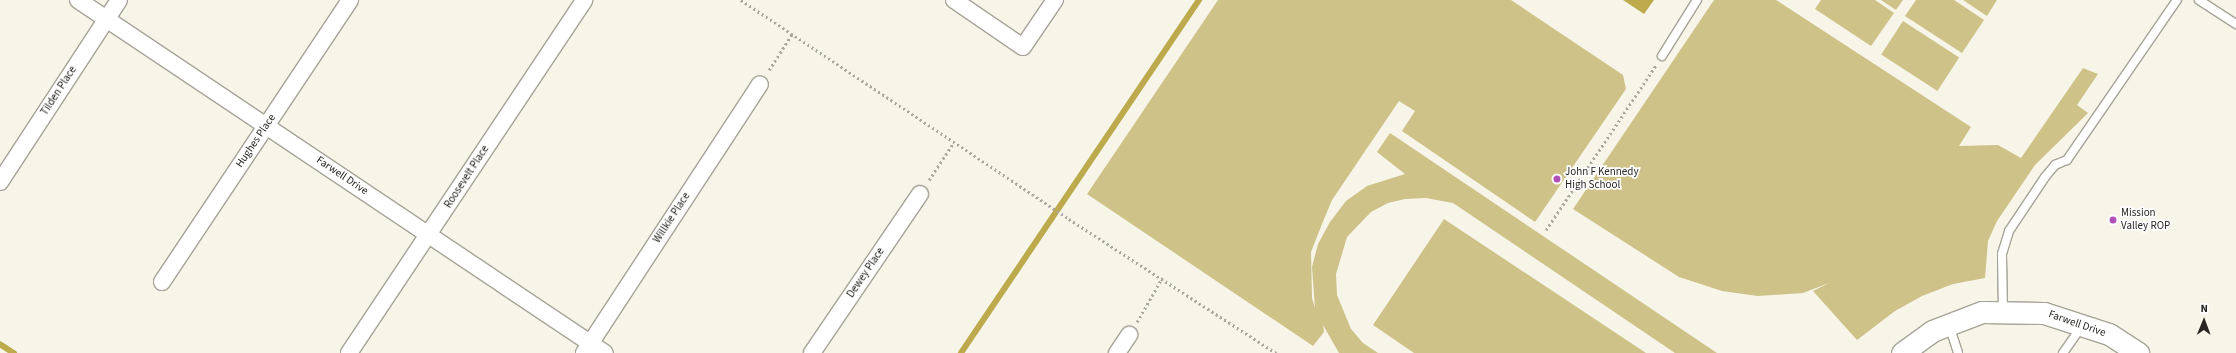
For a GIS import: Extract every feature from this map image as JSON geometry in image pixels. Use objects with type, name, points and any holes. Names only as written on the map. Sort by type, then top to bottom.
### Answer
[{"type":"street","name":"Farwell Drive","points":[[78,0],[429,235],[587,348],[606,353]]},
{"type":"street","name":"Tilden Place","points":[[0,182],[119,0]]},
{"type":"street","name":"Hughes Place","points":[[162,282],[350,0]]},
{"type":"street","name":"Roosevelt Place","points":[[349,353],[429,235],[584,0]]},
{"type":"street","points":[[954,0],[1023,47],[1055,0]]},
{"type":"street","name":"Willkie Place","points":[[587,348],[760,84]]},
{"type":"street","name":"Dewey Place","points":[[812,353],[920,194]]},
{"type":"street","name":"Farwell Drive","points":[[1902,353],[1932,330],[1982,312],[2044,313],[2109,334],[2138,353]]},
{"type":"street","points":[[1117,353],[1130,335]]},
{"type":"lane","points":[[1662,56],[1697,0]]},
{"type":"lane","points":[[2004,312],[2002,254],[2009,231],[2045,177],[2055,165],[2068,160],[2177,0]]},
{"type":"lane","points":[[2199,0],[2236,24]]},
{"type":"lane","points":[[1949,324],[1958,353]]},
{"type":"lane","points":[[2063,353],[2082,326]]},
{"type":"path","points":[[742,0],[1069,219],[1276,353]]},
{"type":"path","points":[[760,84],[792,34]]},
{"type":"path","points":[[1546,230],[1662,56]]},
{"type":"path","points":[[920,194],[954,142]]},
{"type":"path","points":[[1130,335],[1162,278]]},
{"type":"shaded area","points":[[1218,0],[1511,0],[1623,75],[1626,89],[1535,222],[1402,131],[1415,111],[1399,101],[1332,200],[1322,224],[1311,252],[1312,298],[1315,308],[1312,267],[1318,244],[1330,222],[1346,201],[1367,186],[1405,174],[1377,152],[1390,133],[1717,353],[1675,353],[1453,203],[1426,198],[1405,199],[1388,203],[1371,212],[1347,237],[1336,274],[1337,295],[1351,329],[1363,343],[1378,353],[1339,353],[1323,325],[1324,332],[1313,346],[1087,194]]},
{"type":"shaded area","points":[[1623,0],[1654,0],[1644,14]]},
{"type":"shaded area","points":[[1714,0],[1776,0],[1971,127],[1959,146],[1998,145],[2021,158],[2083,68],[2098,74],[2077,105],[2088,113],[2035,165],[1997,221],[1988,241],[1985,278],[1953,284],[1922,296],[1895,311],[1857,340],[1813,291],[1829,283],[1803,293],[1758,296],[1722,291],[1679,277],[1573,209]]},
{"type":"shaded area","points":[[1821,0],[1875,0],[1894,13],[1871,46],[1815,9]]},
{"type":"shaded area","points":[[1881,0],[1903,0],[1896,10]]},
{"type":"shaded area","points":[[1916,0],[1954,0],[1984,20],[1962,53],[1905,16]]},
{"type":"shaded area","points":[[1963,0],[1997,0],[1987,16]]},
{"type":"shaded area","points":[[1903,21],[1959,57],[1937,91],[1881,55]]},
{"type":"shaded area","points":[[1444,219],[1646,353],[1414,353],[1373,325]]},
{"type":"waterway","points":[[961,353],[1199,0]]},
{"type":"waterway","points":[[0,344],[14,353]]},
{"type":"place","name":"John F Kennedy High School","points":[[1557,179]]},
{"type":"place","name":"Mission Valley ROP","points":[[2113,220]]}]
